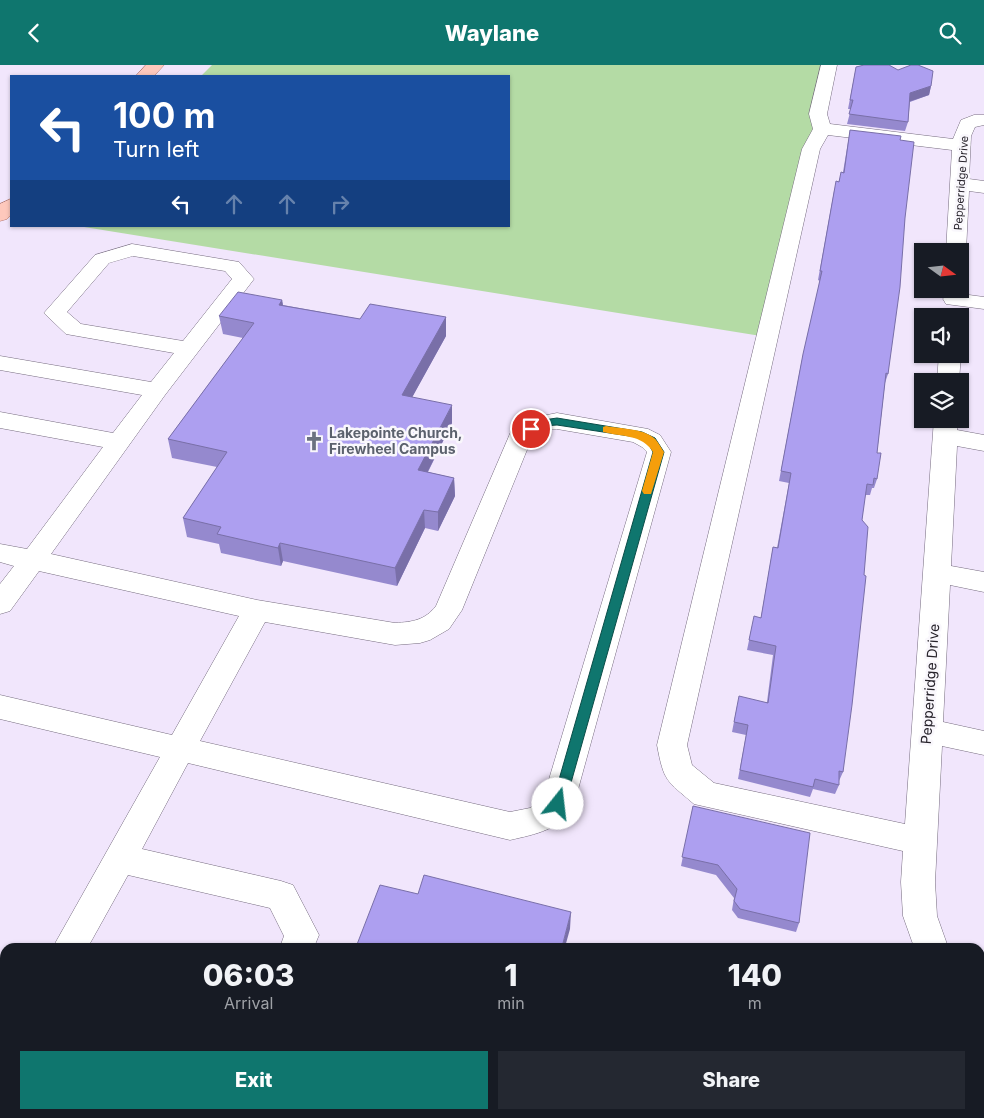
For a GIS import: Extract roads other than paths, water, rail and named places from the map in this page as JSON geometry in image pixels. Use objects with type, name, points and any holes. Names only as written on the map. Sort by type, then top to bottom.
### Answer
[{"type":"main road","points":[[145,75],[156,65]]},
{"type":"main road","points":[[0,215],[10,206]]},
{"type":"street","points":[[829,65],[818,114],[822,129],[811,149],[672,745],[678,773],[705,795],[921,841]]},
{"type":"street","name":"Pepperridge Drive","points":[[956,243],[962,146],[966,124],[979,120]]},
{"type":"street","points":[[822,129],[851,131],[962,146]]},
{"type":"street","points":[[959,184],[984,187]]},
{"type":"street","points":[[0,604],[157,390],[243,279],[232,266],[132,250],[102,259],[55,313],[74,329],[188,349]]},
{"type":"street","points":[[954,301],[984,303]]},
{"type":"street","points":[[0,363],[157,390]]},
{"type":"street","points":[[0,420],[119,443]]},
{"type":"street","points":[[0,553],[257,610],[395,634],[420,632],[439,622],[448,610],[521,435],[541,423],[557,421],[638,435],[651,441],[659,452],[558,804],[539,820],[510,826],[0,707]]},
{"type":"street","name":"Pepperridge Drive","points":[[930,943],[920,916],[918,883],[946,428]]},
{"type":"street","points":[[948,428],[984,443]]},
{"type":"street","points":[[938,573],[984,582]]},
{"type":"street","points":[[72,943],[257,610]]},
{"type":"street","points":[[927,731],[984,743]]},
{"type":"street","points":[[119,858],[281,896],[302,935],[298,943]]},
{"type":"place","name":"Lakepointe Church, Firewheel Campus","points":[[314,441]]}]
